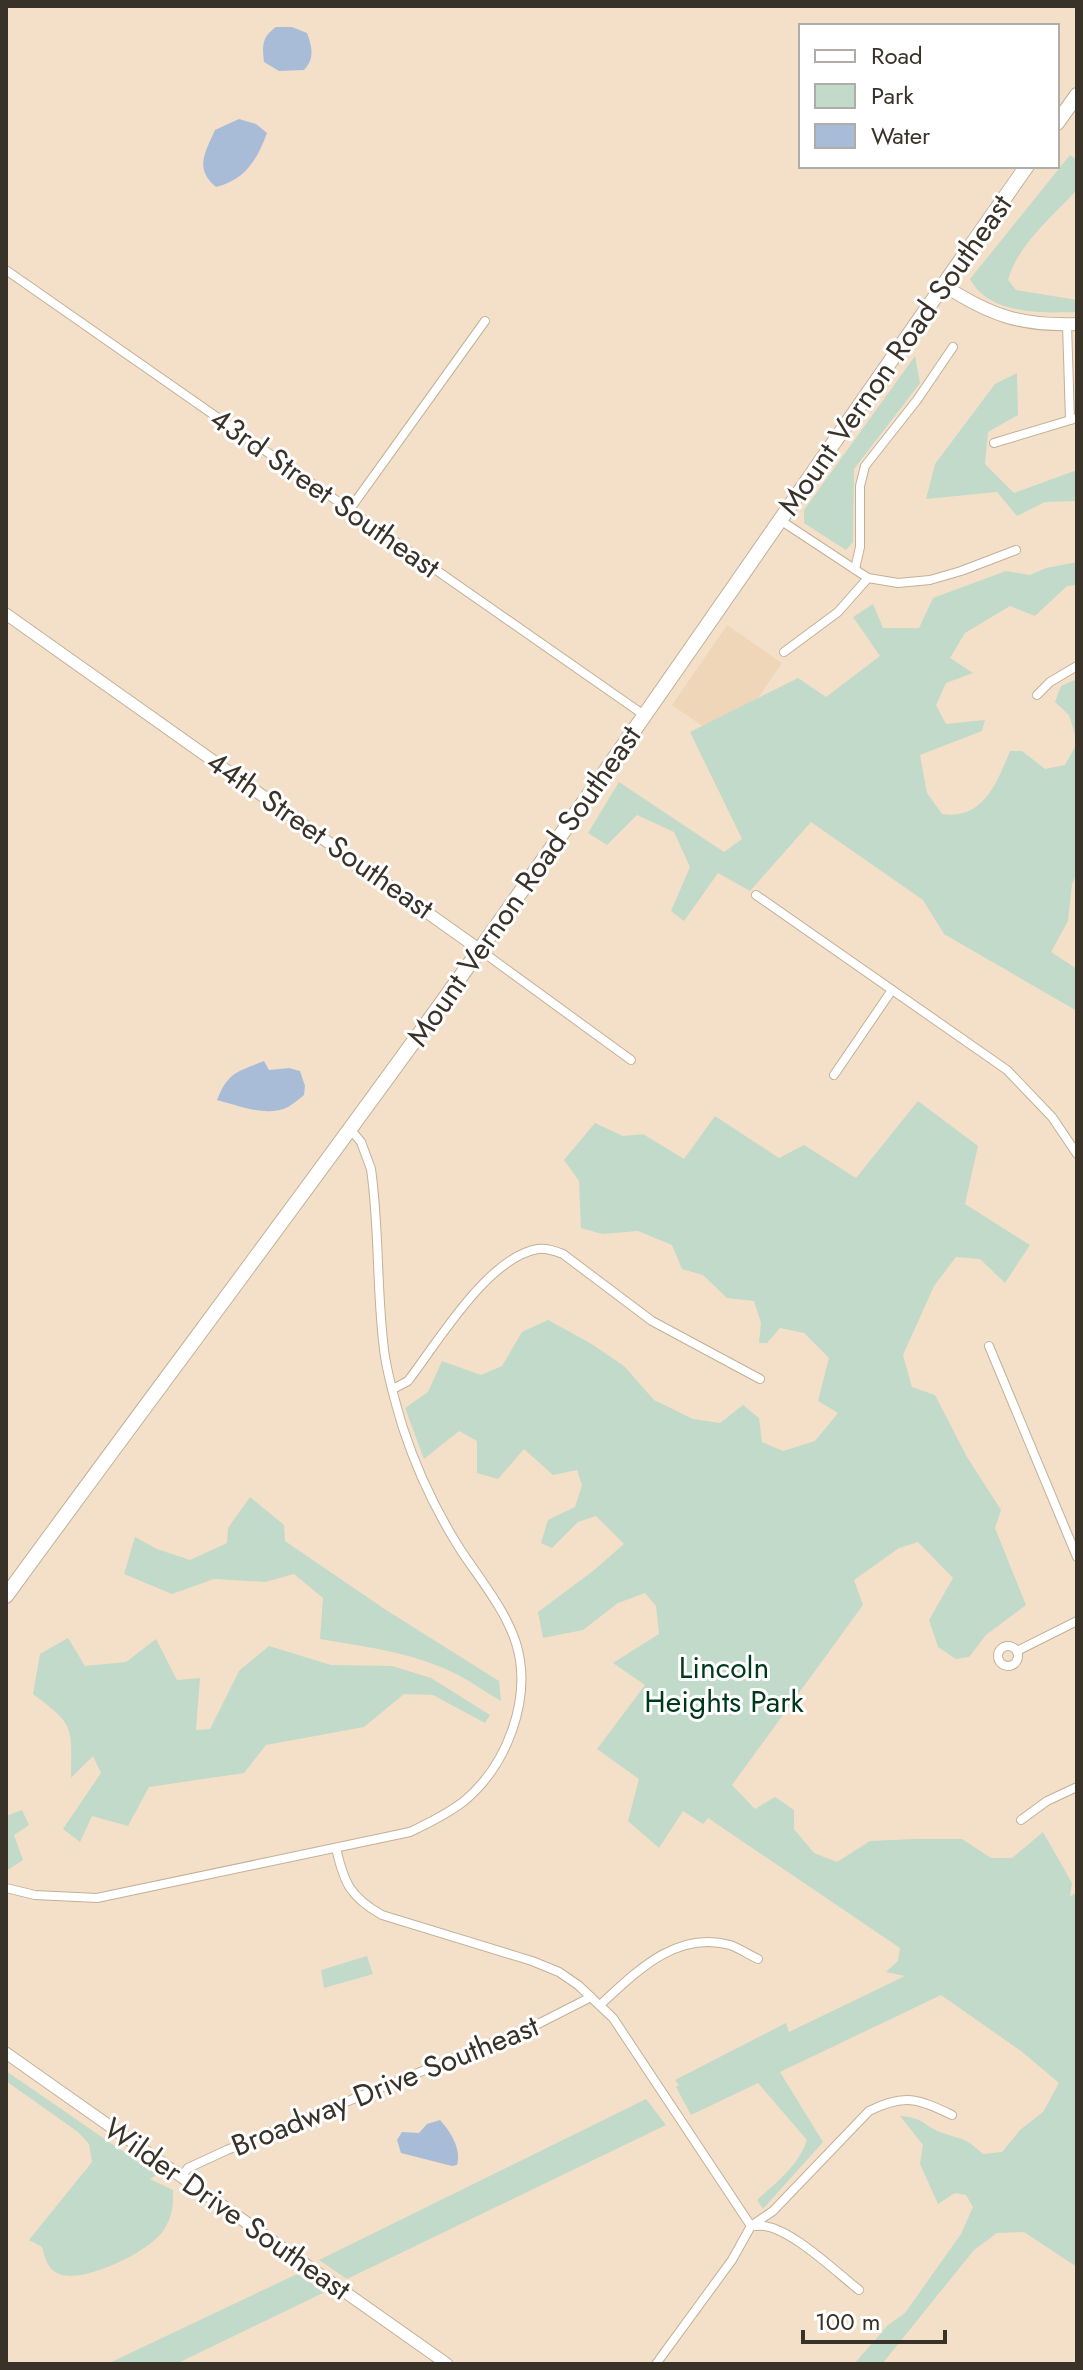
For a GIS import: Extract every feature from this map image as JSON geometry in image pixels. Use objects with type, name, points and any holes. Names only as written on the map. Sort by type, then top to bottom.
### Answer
[{"type":"main road","points":[[1059,120],[1077,95]]},
{"type":"main road","name":"Mount Vernon Road Southeast","points":[[6,1596],[351,1130],[480,950],[1026,168]]},
{"type":"main road","points":[[945,286],[996,315],[1025,322],[1072,324]]},
{"type":"street","name":"43rd Street Southeast","points":[[6,270],[644,715]]},
{"type":"street","points":[[350,509],[485,321]]},
{"type":"street","points":[[994,443],[1074,419],[1072,324]]},
{"type":"street","points":[[855,569],[860,547],[860,486],[865,466],[917,400],[953,347]]},
{"type":"street","points":[[780,520],[868,578],[898,583],[930,580],[1016,550]]},
{"type":"street","points":[[784,652],[838,612],[868,578]]},
{"type":"street","name":"44th Street Southeast","points":[[6,614],[631,1060]]},
{"type":"street","points":[[1037,695],[1050,682],[1077,666]]},
{"type":"street","points":[[756,895],[1007,1070],[1052,1117],[1077,1154]]},
{"type":"street","points":[[834,1075],[892,990]]},
{"type":"street","points":[[6,1888],[35,1895],[97,1898],[410,1832],[440,1818],[465,1800],[485,1779],[515,1724],[521,1696],[521,1669],[514,1637],[426,1487],[402,1425],[385,1358],[371,1169],[361,1142],[351,1130]]},
{"type":"street","points":[[393,1389],[408,1381],[488,1277],[513,1259],[538,1249],[563,1254],[652,1321],[760,1379]]},
{"type":"street","points":[[989,1346],[1077,1557]]},
{"type":"street","points":[[1017,1651],[1077,1621]]},
{"type":"street","points":[[1021,1820],[1047,1801],[1077,1787]]},
{"type":"street","points":[[336,1848],[344,1879],[363,1904],[399,1922],[532,1961],[559,1972],[600,2005],[613,2018],[751,2226]]},
{"type":"street","points":[[600,2005],[641,1967],[670,1950],[698,1942],[730,1945],[758,1959]]},
{"type":"street","name":"Broadway Drive Southeast","points":[[181,2177],[188,2168],[227,2150],[534,2026],[591,1997]]},
{"type":"street","name":"Wilder Drive Southeast","points":[[6,2053],[447,2364]]},
{"type":"street","points":[[656,2364],[741,2246],[751,2226],[773,2211],[869,2111],[887,2102],[908,2098],[952,2115]]},
{"type":"street","points":[[751,2226],[765,2224],[788,2234],[859,2290]]},
{"type":"shaded area","points":[[727,625],[782,663],[727,743],[672,705]]},
{"type":"green space","points":[[1070,155],[1077,160],[1077,190],[1028,243],[1008,280],[1016,290],[1077,300],[1077,312],[1033,311],[1003,306],[979,291],[970,279]]},
{"type":"green space","points":[[915,356],[920,383],[854,469],[853,542],[846,550],[804,523],[804,510]]},
{"type":"green space","points":[[1017,373],[1018,415],[988,432],[985,464],[1014,493],[1077,470],[1077,501],[1045,502],[1017,516],[997,492],[926,499],[935,464],[995,384]]},
{"type":"green space","points":[[1077,562],[1077,585],[1067,586],[1035,616],[1010,606],[965,633],[950,658],[973,673],[946,683],[936,705],[946,724],[985,720],[982,731],[920,755],[927,793],[942,814],[956,814],[969,811],[987,796],[1010,751],[1022,751],[1045,769],[1065,765],[1077,743],[1077,873],[1072,884],[1068,921],[1051,952],[1077,969],[1077,1011],[944,934],[923,900],[811,822],[750,891],[718,873],[684,921],[671,911],[690,867],[674,832],[637,815],[607,845],[588,833],[619,782],[724,852],[742,839],[690,732],[798,678],[826,697],[880,656],[853,617],[873,604],[883,628],[919,628],[933,598],[1006,571],[1030,575],[1046,568]]},
{"type":"green space","points":[[1077,679],[1077,741],[1069,715],[1055,702],[1061,686]]},
{"type":"green space","name":"Lincoln Heights Park","points":[[918,1101],[978,1146],[965,1204],[1030,1245],[1005,1283],[980,1259],[956,1257],[934,1286],[903,1355],[912,1387],[935,1395],[967,1457],[1001,1510],[995,1528],[1026,1605],[986,1635],[969,1657],[956,1659],[938,1647],[929,1620],[953,1578],[918,1542],[899,1548],[854,1580],[863,1605],[732,1785],[755,1809],[775,1797],[794,1810],[794,1829],[814,1853],[837,1862],[870,1841],[915,1839],[962,1839],[991,1858],[1012,1858],[1043,1832],[1072,1883],[1070,1896],[1077,1893],[1077,2267],[1024,2232],[997,2233],[974,2250],[882,2364],[854,2364],[888,2325],[905,2313],[961,2234],[973,2207],[966,2195],[955,2193],[938,2204],[920,2164],[923,2145],[900,2116],[915,2119],[964,2140],[983,2154],[1002,2152],[1020,2130],[1043,2112],[1059,2083],[1021,2051],[941,1995],[780,2072],[823,2142],[763,2209],[757,2200],[793,2165],[807,2140],[758,2083],[691,2115],[675,2080],[786,2023],[789,2032],[905,1976],[886,1972],[898,1961],[900,1948],[708,1818],[703,1824],[683,1811],[659,1848],[628,1821],[639,1779],[597,1749],[645,1685],[613,1663],[659,1634],[656,1606],[645,1593],[618,1603],[583,1630],[543,1638],[538,1612],[624,1544],[596,1516],[578,1522],[552,1548],[541,1543],[548,1520],[575,1507],[582,1485],[577,1470],[553,1475],[524,1449],[498,1479],[477,1473],[477,1441],[459,1431],[424,1459],[405,1408],[428,1392],[442,1361],[481,1375],[502,1366],[522,1332],[548,1320],[624,1366],[654,1400],[693,1419],[720,1423],[743,1405],[759,1418],[762,1442],[783,1451],[815,1441],[838,1413],[818,1401],[829,1358],[804,1333],[780,1328],[767,1343],[759,1343],[761,1323],[754,1301],[727,1298],[703,1275],[682,1269],[672,1245],[638,1231],[602,1234],[581,1228],[579,1181],[564,1160],[595,1123],[623,1136],[643,1134],[684,1159],[715,1116],[779,1158],[804,1145],[856,1178]]},
{"type":"green space","points":[[250,1497],[284,1525],[285,1541],[386,1610],[499,1681],[501,1701],[458,1675],[425,1661],[320,1639],[323,1598],[294,1574],[265,1582],[214,1579],[172,1594],[124,1574],[135,1537],[157,1549],[190,1560],[227,1543],[228,1528]]},
{"type":"green space","points":[[68,1638],[85,1666],[126,1662],[156,1639],[177,1680],[200,1678],[196,1730],[210,1729],[239,1671],[269,1646],[331,1665],[392,1666],[431,1678],[490,1715],[485,1723],[433,1695],[404,1694],[364,1727],[266,1745],[244,1773],[149,1787],[128,1826],[92,1816],[80,1842],[63,1829],[101,1773],[93,1756],[71,1778],[68,1728],[57,1713],[33,1694],[40,1654]]},
{"type":"green space","points":[[22,1810],[29,1825],[14,1835],[23,1860],[6,1871],[6,1816]]},
{"type":"green space","points":[[367,1956],[373,1974],[324,1988],[321,1970]]},
{"type":"green space","points":[[6,2071],[157,2175],[150,2179],[173,2190],[170,2216],[155,2239],[129,2257],[97,2271],[68,2276],[51,2268],[42,2247],[29,2240],[92,2162],[89,2144],[78,2132],[6,2081]]},
{"type":"green space","points":[[646,2099],[666,2125],[347,2279],[319,2260]]},
{"type":"green space","points":[[297,2274],[325,2292],[176,2364],[107,2364]]},
{"type":"water","points":[[276,27],[292,27],[307,33],[312,52],[304,70],[279,71],[264,62],[264,42]]},
{"type":"water","points":[[239,119],[256,124],[267,133],[249,168],[235,179],[216,187],[203,167],[205,153],[215,130]]},
{"type":"water","points":[[264,1061],[269,1070],[289,1068],[300,1071],[305,1086],[304,1095],[288,1107],[271,1111],[252,1110],[217,1100],[234,1074]]},
{"type":"water","points":[[440,2120],[456,2147],[457,2165],[401,2153],[397,2140],[402,2132],[419,2133],[427,2124]]}]
